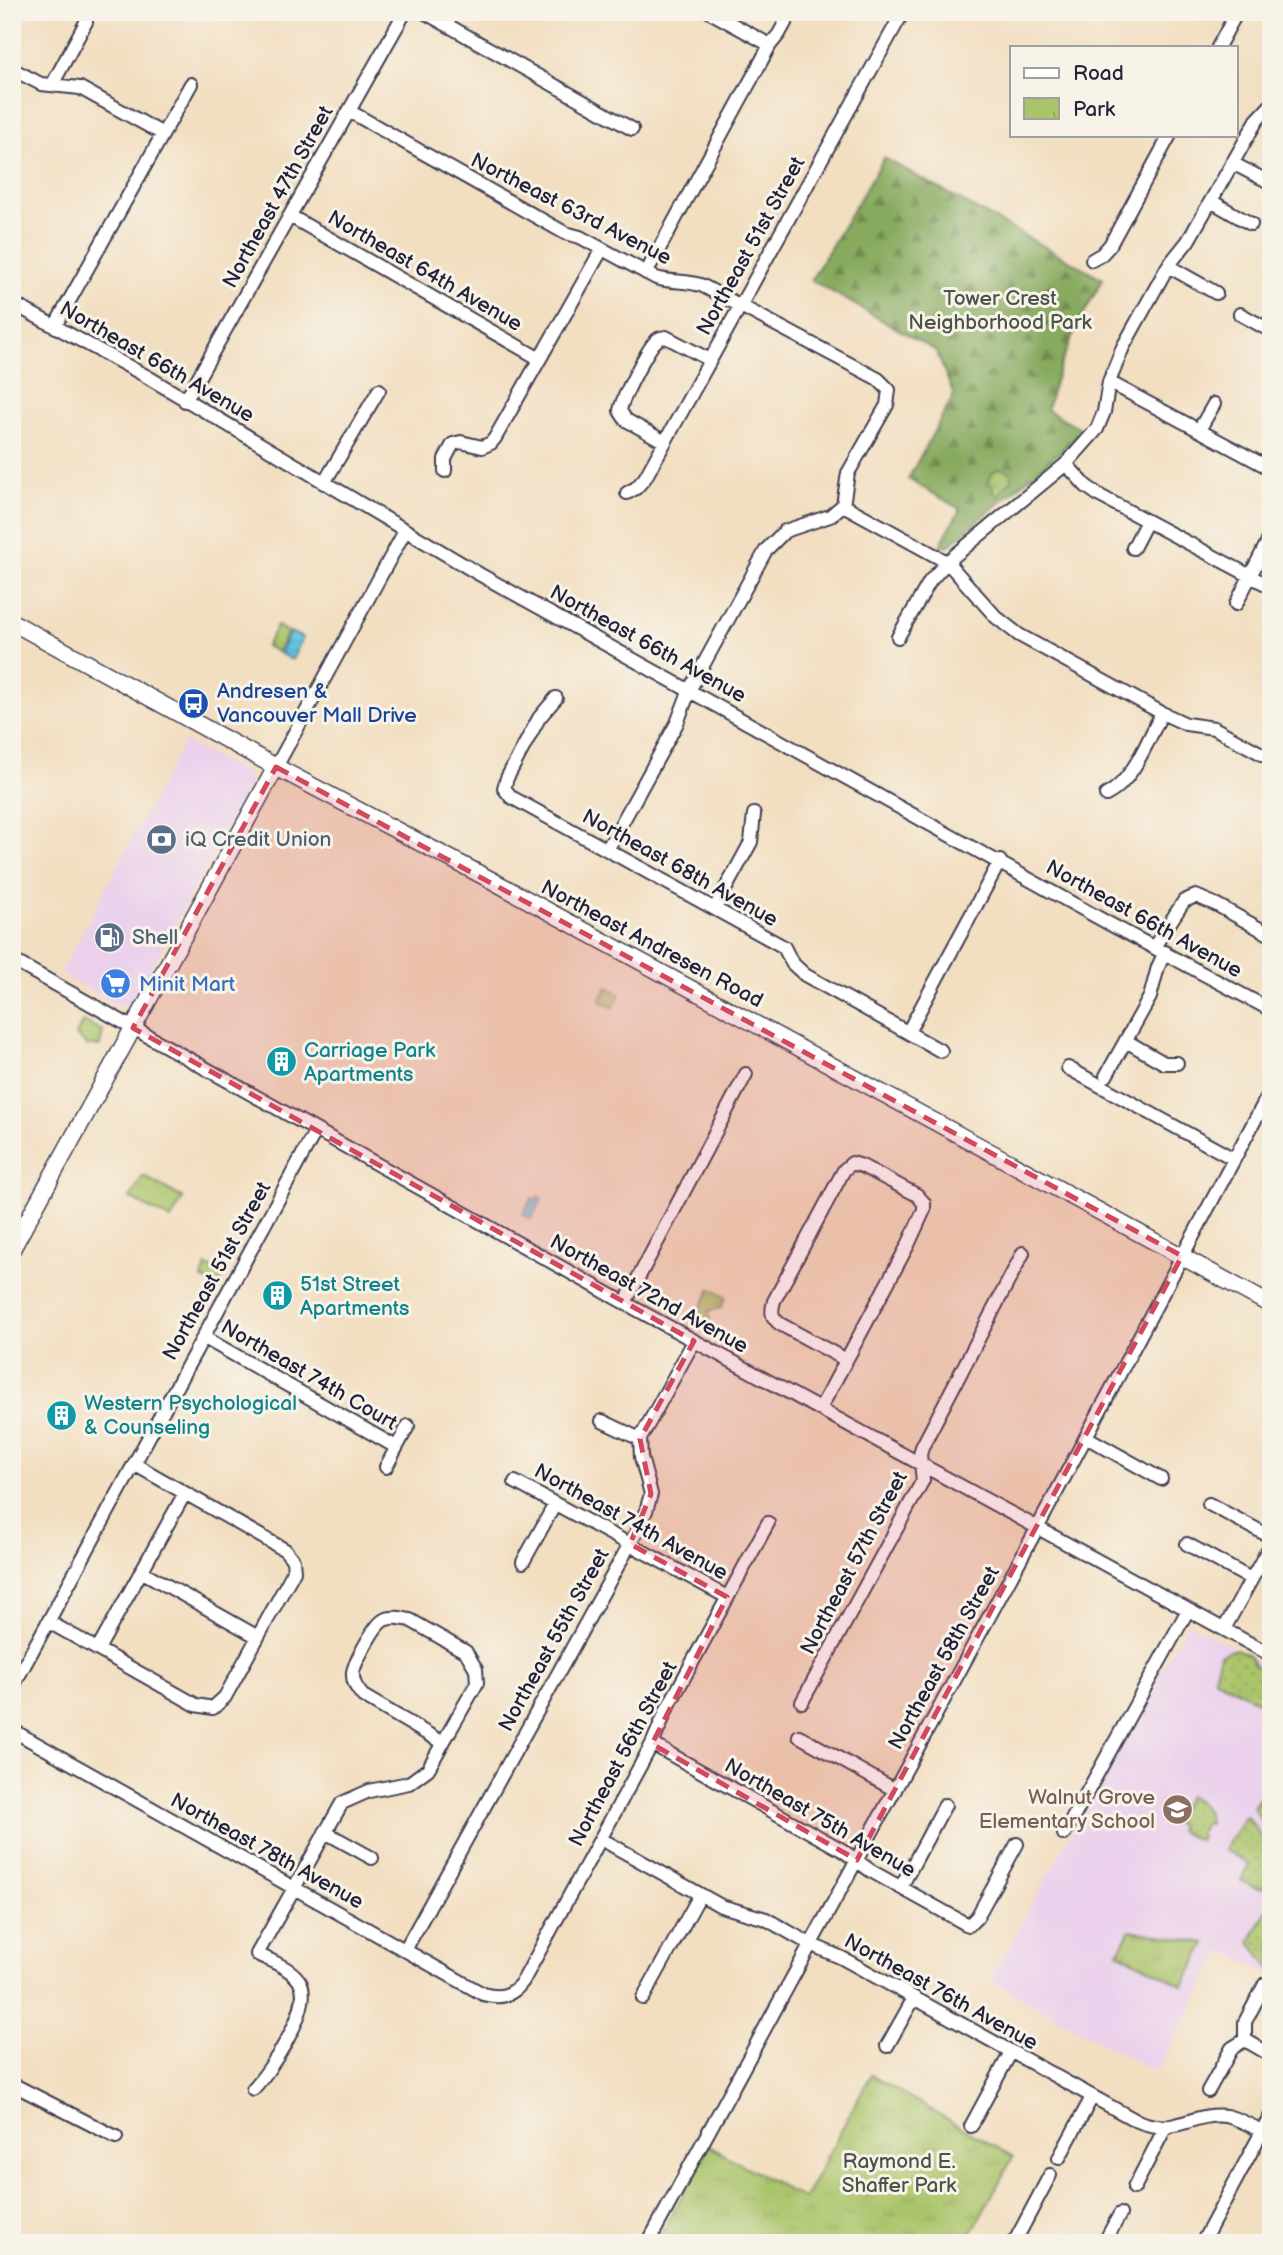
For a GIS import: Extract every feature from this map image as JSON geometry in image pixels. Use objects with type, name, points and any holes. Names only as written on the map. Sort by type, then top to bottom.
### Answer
[{"type":"main road","name":"Northeast Andresen Road","points":[[12,622],[1271,1306]]},
{"type":"main road","points":[[12,1249],[276,767]]},
{"type":"street","name":"Northeast 47th Street","points":[[185,401],[405,12]]},
{"type":"street","points":[[424,12],[632,129]]},
{"type":"street","points":[[710,12],[770,45]]},
{"type":"street","points":[[646,273],[770,45],[791,12]]},
{"type":"street","name":"Northeast 51st Street","points":[[626,493],[641,483],[665,442],[903,12]]},
{"type":"street","points":[[1219,46],[1237,12]]},
{"type":"street","points":[[52,85],[86,22]]},
{"type":"street","points":[[12,69],[41,84],[80,88],[163,134]]},
{"type":"street","points":[[55,326],[191,85]]},
{"type":"street","points":[[898,637],[930,581],[947,562],[1066,464],[1097,429],[1104,412],[1109,382],[1123,347],[1168,266],[1188,241],[1257,120],[1271,105]]},
{"type":"street","name":"Northeast 63rd Avenue","points":[[349,111],[549,224],[665,281],[696,283],[878,379],[888,390],[887,405],[849,473],[844,505]]},
{"type":"street","points":[[1092,260],[1110,245],[1169,136]]},
{"type":"street","points":[[1233,163],[1271,183]]},
{"type":"street","points":[[1211,201],[1251,224]]},
{"type":"street","name":"Northeast 64th Avenue","points":[[290,216],[540,359]]},
{"type":"street","points":[[445,471],[445,459],[453,444],[461,442],[482,447],[491,443],[602,250]]},
{"type":"street","points":[[1168,266],[1216,293]]},
{"type":"street","name":"Northeast 66th Avenue","points":[[12,303],[146,376],[479,574],[1271,1010]]},
{"type":"street","points":[[1240,314],[1271,331]]},
{"type":"street","points":[[665,442],[626,420],[620,411],[623,399],[653,344],[666,337],[710,360]]},
{"type":"street","points":[[1109,382],[1271,469]]},
{"type":"street","points":[[324,483],[379,390]]},
{"type":"street","points":[[1199,430],[1214,404]]},
{"type":"street","points":[[1066,464],[1086,486],[1271,587]]},
{"type":"street","points":[[607,850],[677,723],[690,689],[766,550],[785,531],[830,516],[844,505],[947,562],[996,617],[1019,635],[1162,713],[1186,724],[1214,728],[1271,759]]},
{"type":"street","points":[[1133,548],[1147,521]]},
{"type":"street","points":[[276,767],[405,531]]},
{"type":"street","points":[[1236,604],[1271,536]]},
{"type":"street","name":"Northeast 68th Avenue","points":[[556,698],[539,718],[507,778],[504,788],[511,797],[784,947],[792,963],[805,975],[941,1051]]},
{"type":"street","points":[[1106,795],[1128,777],[1162,713]]},
{"type":"street","points":[[715,908],[751,842],[754,814]]},
{"type":"street","points":[[908,1032],[999,861]]},
{"type":"street","points":[[1106,1076],[1150,997],[1159,949],[1186,900],[1196,896],[1269,934]]},
{"type":"street","name":"Northeast 72nd Avenue","points":[[12,960],[625,1303],[1271,1655]]},
{"type":"street","points":[[1125,1041],[1164,1063],[1177,1063]]},
{"type":"street","points":[[1068,1068],[1234,1159]]},
{"type":"street","points":[[625,1303],[746,1074]]},
{"type":"street","name":"Northeast 58th Street","points":[[648,2243],[1038,1527],[1271,1090]]},
{"type":"street","name":"Northeast 51st Street","points":[[12,1688],[316,1132]]},
{"type":"street","points":[[820,1409],[908,1245],[923,1212],[924,1203],[917,1195],[862,1166],[852,1164],[844,1170],[774,1301],[772,1316],[780,1324],[846,1360]]},
{"type":"street","name":"Northeast 57th Street","points":[[802,1702],[923,1480],[920,1455],[922,1447],[1023,1254]]},
{"type":"street","name":"Northeast 74th Court","points":[[203,1337],[396,1447]]},
{"type":"street","points":[[602,1421],[640,1438],[694,1341]]},
{"type":"street","name":"Northeast 74th Court","points":[[386,1466],[408,1426]]},
{"type":"street","points":[[1086,1437],[1161,1479]]},
{"type":"street","name":"Northeast 55th Street","points":[[405,1950],[646,1511],[650,1494],[641,1457],[640,1438]]},
{"type":"street","points":[[49,1622],[196,1705],[213,1708],[225,1697],[294,1571],[293,1560],[285,1550],[134,1464]]},
{"type":"street","name":"Northeast 74th Avenue","points":[[515,1482],[727,1597]]},
{"type":"street","points":[[98,1649],[185,1493]]},
{"type":"street","points":[[523,1562],[555,1503]]},
{"type":"street","points":[[1209,1504],[1271,1537]]},
{"type":"street","name":"Northeast 56th Street","points":[[505,1997],[523,1981],[768,1523]]},
{"type":"street","points":[[1187,1544],[1251,1579]]},
{"type":"street","points":[[1224,1629],[1271,1544]]},
{"type":"street","points":[[141,1571],[258,1637]]},
{"type":"street","points":[[1065,1834],[1188,1610]]},
{"type":"street","points":[[253,2089],[268,2073],[304,1999],[302,1985],[294,1974],[257,1954],[342,1803],[362,1793],[409,1783],[428,1769],[443,1743],[477,1683],[476,1669],[466,1652],[410,1620],[385,1619],[378,1624],[353,1672],[355,1686],[363,1696],[443,1743]]},
{"type":"street","name":"Northeast 78th Avenue","points":[[12,1730],[483,1994],[505,1997]]},
{"type":"street","points":[[799,1736],[895,1790]]},
{"type":"street","name":"Northeast 75th Avenue","points":[[652,1744],[970,1925],[1017,1844]]},
{"type":"street","points":[[901,1888],[945,1805]]},
{"type":"street","points":[[325,1832],[372,1858]]},
{"type":"street","name":"Northeast 76th Avenue","points":[[601,1839],[721,1906],[766,1919],[810,1944],[842,1958],[1135,2120],[1165,2128]]},
{"type":"street","points":[[643,1998],[700,1895]]},
{"type":"street","points":[[1245,2040],[1245,2022],[1265,1984]]},
{"type":"street","points":[[887,2046],[914,1998]]},
{"type":"street","points":[[1245,2040],[1271,2055]]},
{"type":"street","points":[[1208,2091],[1232,2048],[1245,2040]]},
{"type":"street","points":[[971,2126],[1011,2052]]},
{"type":"street","points":[[12,2084],[116,2137]]},
{"type":"street","points":[[1059,2158],[1092,2097]]},
{"type":"street","points":[[1202,2243],[1266,2134],[1271,2115]]},
{"type":"street","points":[[1133,2188],[1165,2128],[1195,2119],[1227,2116],[1266,2134]]},
{"type":"street","points":[[1014,2243],[1050,2175]]},
{"type":"street","points":[[1104,2243],[1120,2214]]},
{"type":"highlighted area","points":[[276,767],[1182,1256],[857,1860],[652,1744],[727,1597],[630,1544],[651,1494],[640,1439],[694,1341],[133,1028]]},
{"type":"shaded area","points":[[184,741],[246,773],[251,784],[132,1004],[118,1006],[60,974]]},
{"type":"shaded area","name":"Walnut Grove Elementary School","points":[[1188,1622],[1271,1669],[1271,1975],[1223,1950],[1156,2073],[990,1980]]},
{"type":"green space","name":"Tower Crest Neighborhood Park","points":[[884,158],[1103,279],[1070,342],[1047,410],[1082,429],[1069,444],[947,547],[940,546],[960,509],[908,479],[954,395],[936,351],[811,280]]},
{"type":"green space","points":[[999,468],[1010,472],[1012,480],[999,496],[993,491],[993,485],[988,483],[991,474]]},
{"type":"green space","points":[[277,626],[288,632],[277,652],[266,646]]},
{"type":"green space","points":[[607,987],[620,994],[613,1008],[600,1001]]},
{"type":"green space","points":[[83,1021],[103,1031],[100,1046],[87,1046],[76,1035]]},
{"type":"green space","points":[[143,1176],[183,1198],[171,1220],[130,1198]]},
{"type":"green space","points":[[206,1266],[224,1273],[219,1285],[202,1279]]},
{"type":"green space","points":[[711,1289],[726,1298],[721,1308],[708,1311],[710,1318],[706,1325],[695,1318]]},
{"type":"green space","points":[[1236,1649],[1249,1655],[1254,1665],[1271,1675],[1271,1708],[1214,1678],[1220,1654]]},
{"type":"green space","points":[[1271,1783],[1271,1837],[1253,1807]]},
{"type":"green space","points":[[1188,1796],[1197,1801],[1207,1814],[1209,1824],[1205,1823],[1199,1841],[1178,1830],[1180,1826],[1173,1822]]},
{"type":"green space","points":[[1246,1816],[1262,1840],[1269,1859],[1269,1878],[1266,1887],[1264,1885],[1262,1889],[1241,1881],[1249,1864],[1224,1850]]},
{"type":"green space","points":[[1271,1902],[1271,1969],[1250,1942]]},
{"type":"green space","points":[[1130,1930],[1206,1943],[1183,1986],[1118,1952]]},
{"type":"green space","name":"Raymond E. Shaffer Park","points":[[871,2075],[1013,2157],[966,2243],[657,2243],[709,2146],[804,2199]]},
{"type":"water","points":[[290,632],[303,638],[292,660],[279,653]]},
{"type":"water","points":[[538,1196],[542,1199],[531,1219],[523,1214],[532,1198],[536,1200]]},
{"type":"place","name":"Andresen & Vancouver Mall Drive","points":[[194,703]]},
{"type":"place","name":"iQ Credit Union","points":[[162,839]]},
{"type":"place","name":"Shell","points":[[109,937]]},
{"type":"place","name":"Minit Mart","points":[[116,984]]},
{"type":"place","name":"Carriage Park Apartments","points":[[281,1062]]},
{"type":"place","name":"51st Street Apartments","points":[[277,1296]]},
{"type":"place","name":"Western Psychological & Counseling","points":[[61,1415]]},
{"type":"place","name":"Walnut Grove Elementary School","points":[[1178,1809]]}]
